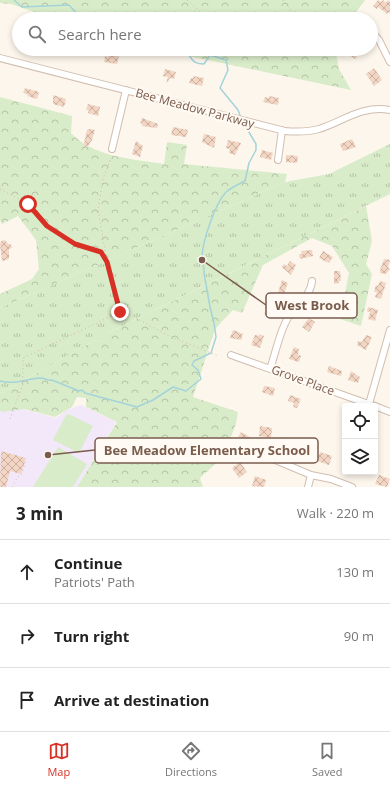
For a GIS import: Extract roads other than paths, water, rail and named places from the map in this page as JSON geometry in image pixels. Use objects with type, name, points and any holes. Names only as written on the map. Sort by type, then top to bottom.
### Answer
[{"type":"street","points":[[378,39],[390,62]]},
{"type":"street","name":"Bee Meadow Parkway","points":[[0,58],[293,132],[311,131],[359,111],[378,109],[390,110]]},
{"type":"street","points":[[112,149],[126,90]]},
{"type":"street","points":[[278,160],[282,130]]},
{"type":"street","points":[[270,368],[288,318],[312,288],[312,281]]},
{"type":"street","points":[[374,403],[390,330]]},
{"type":"street","name":"Grove Place","points":[[231,355],[365,403]]},
{"type":"street","name":"Grove Place","points":[[378,408],[390,412]]},
{"type":"street","points":[[263,459],[273,459],[312,475],[331,479],[352,487]]},
{"type":"street","points":[[308,487],[312,475]]},
{"type":"waterway","points":[[14,0],[22,7],[69,5],[76,12]]},
{"type":"waterway","points":[[189,56],[194,62],[200,64],[204,64],[209,56]]},
{"type":"waterway","points":[[213,56],[226,60],[228,70],[220,88],[238,110],[241,118]]},
{"type":"waterway","points":[[0,381],[15,382],[43,378],[79,391],[82,390],[85,393],[137,407],[153,400],[173,387],[186,391],[201,379],[198,370],[192,365],[194,361],[211,353],[216,337],[202,260],[204,243],[218,205],[226,192],[245,181],[249,163],[256,150],[256,144],[243,122]]},
{"type":"place","name":"West Brook","points":[[202,260]]},
{"type":"place","name":"Bee Meadow Elementary School","points":[[48,455]]}]
